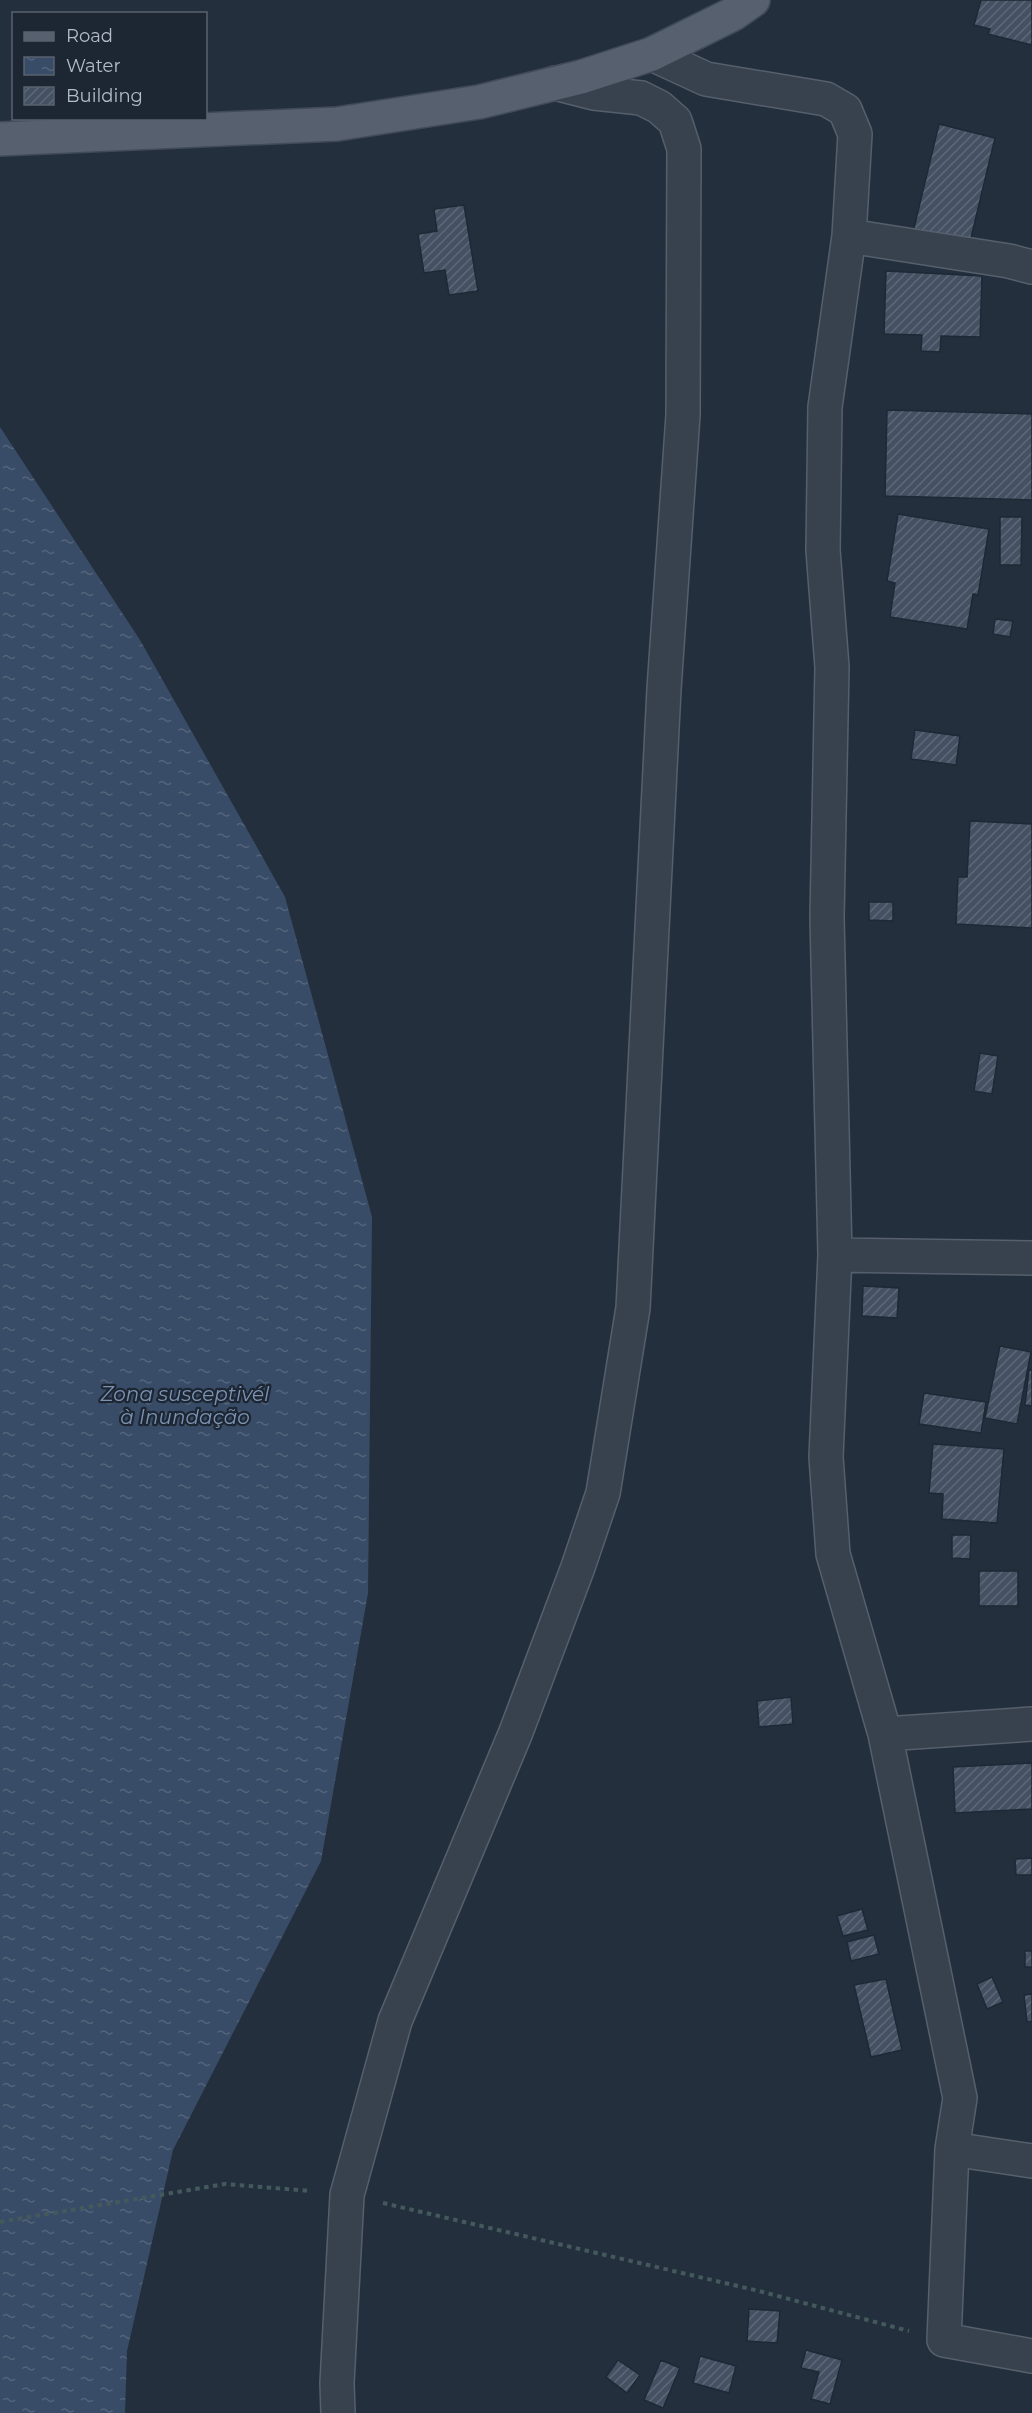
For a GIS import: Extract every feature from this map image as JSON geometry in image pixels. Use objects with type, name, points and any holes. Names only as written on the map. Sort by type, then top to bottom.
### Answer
[{"type":"main road","points":[[0,139],[337,124],[479,102],[581,77],[652,54],[733,14],[753,0]]},
{"type":"street","points":[[652,54],[706,79],[826,99],[845,110],[855,134],[849,236],[825,407],[823,538],[832,668],[827,918],[835,1255],[826,1457],[833,1554],[885,1734],[960,2098],[952,2149],[944,2340],[1032,2356]]},
{"type":"street","points":[[338,2413],[337,2383],[347,2195],[395,2021],[516,1732],[578,1567],[603,1493],[633,1308],[664,689],[683,415],[684,149],[675,122],[659,107],[641,98],[594,93],[555,83]]},
{"type":"street","points":[[849,236],[1009,261],[1032,267]]},
{"type":"street","points":[[835,1255],[1032,1258]]},
{"type":"street","points":[[885,1734],[1032,1724]]},
{"type":"street","points":[[952,2149],[1032,2161]]},
{"type":"path","points":[[0,2222],[225,2184],[347,2195],[759,2291],[944,2340]]},
{"type":"water","name":"Zona susceptivél à Inundação","points":[[0,427],[140,640],[285,897],[372,1217],[368,1593],[321,1861],[173,2150],[127,2351],[125,2413],[0,2413]]},
{"type":"building","points":[[981,0],[1032,0],[1032,45],[988,34],[990,29],[974,25]]},
{"type":"building","points":[[939,124],[995,138],[969,246],[913,232]]},
{"type":"building","points":[[464,205],[478,291],[449,295],[445,270],[424,273],[418,234],[437,231],[434,209]]},
{"type":"building","points":[[886,271],[982,276],[980,337],[941,336],[940,352],[921,351],[922,335],[884,334]]},
{"type":"building","points":[[887,410],[1032,414],[1032,500],[885,496]]},
{"type":"building","points":[[898,514],[989,529],[978,595],[973,594],[967,629],[890,617],[895,583],[887,581]]},
{"type":"building","points":[[1000,517],[1022,517],[1021,565],[1000,565]]},
{"type":"building","points":[[995,619],[1013,621],[1010,637],[993,634]]},
{"type":"building","points":[[915,730],[960,736],[956,765],[911,759]]},
{"type":"building","points":[[970,821],[1032,824],[1032,928],[956,924],[958,877],[967,877]]},
{"type":"building","points":[[869,902],[893,902],[893,921],[869,920]]},
{"type":"building","points":[[980,1053],[998,1056],[992,1094],[974,1091]]},
{"type":"building","points":[[863,1286],[899,1288],[897,1318],[862,1316]]},
{"type":"building","points":[[1000,1346],[1031,1352],[1017,1424],[985,1418]]},
{"type":"building","points":[[1029,1370],[1032,1370],[1032,1406],[1025,1405]]},
{"type":"building","points":[[924,1393],[986,1402],[981,1433],[919,1424]]},
{"type":"building","points":[[933,1444],[1004,1449],[997,1523],[942,1519],[943,1494],[929,1493]]},
{"type":"building","points":[[952,1535],[971,1535],[970,1559],[952,1558]]},
{"type":"building","points":[[979,1571],[1018,1571],[1018,1606],[979,1606]]},
{"type":"building","points":[[791,1697],[793,1724],[759,1727],[757,1701]]},
{"type":"building","points":[[1032,1763],[1032,1809],[955,1813],[953,1767]]},
{"type":"building","points":[[1032,1858],[1032,1875],[1016,1875],[1015,1859]]},
{"type":"building","points":[[862,1909],[868,1930],[843,1936],[837,1916]]},
{"type":"building","points":[[874,1935],[879,1954],[851,1961],[847,1942]]},
{"type":"building","points":[[1025,1951],[1032,1951],[1032,1967],[1025,1967]]},
{"type":"building","points":[[992,1977],[1003,2002],[987,2009],[977,1984]]},
{"type":"building","points":[[886,1979],[902,2050],[871,2057],[854,1985]]},
{"type":"building","points":[[1032,1994],[1032,2021],[1027,2022],[1024,1995]]},
{"type":"building","points":[[749,2309],[780,2311],[777,2343],[747,2341]]},
{"type":"building","points":[[806,2350],[842,2360],[830,2404],[811,2399],[819,2372],[801,2368]]},
{"type":"building","points":[[700,2356],[736,2366],[729,2393],[693,2383]]},
{"type":"building","points":[[618,2360],[640,2375],[627,2393],[606,2377]]},
{"type":"building","points":[[661,2360],[680,2368],[663,2408],[644,2400]]}]
